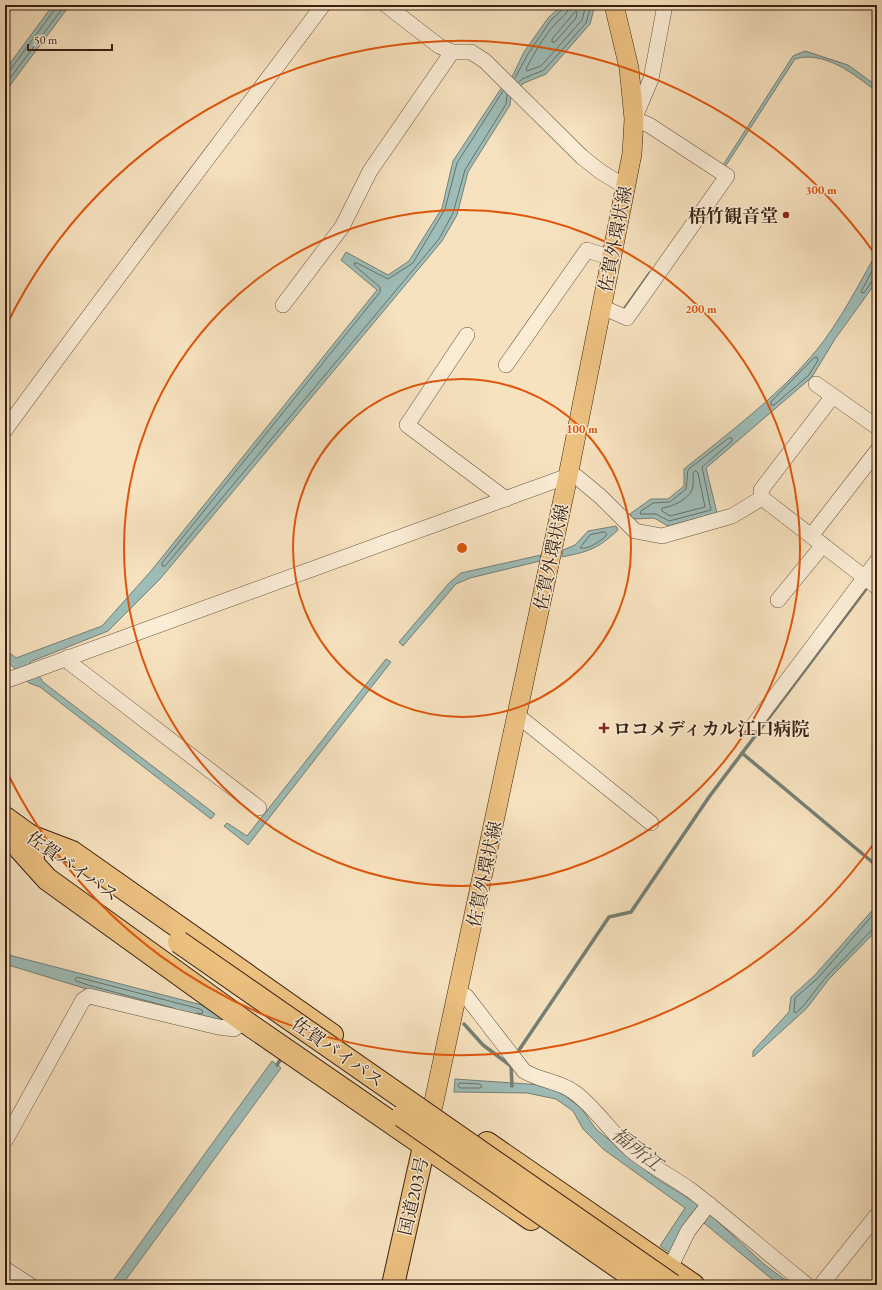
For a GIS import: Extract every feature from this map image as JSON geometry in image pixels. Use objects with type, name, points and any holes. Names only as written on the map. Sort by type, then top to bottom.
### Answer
[{"type":"highway","name":"佐賀バイパス","points":[[5,818],[19,841],[174,947],[671,1277]]},
{"type":"highway","points":[[19,841],[47,879],[244,1021],[626,1285]]},
{"type":"highway","points":[[19,841],[72,852],[433,1106],[671,1277],[693,1285]]},
{"type":"highway","name":"佐賀バイパス","points":[[174,947],[644,1285]]},
{"type":"highway","name":"国道203号","points":[[393,1285],[433,1106]]},
{"type":"main road","name":"佐賀外環状線","points":[[433,1106],[568,476],[632,154],[634,119],[629,68],[614,5]]},
{"type":"street","points":[[5,430],[112,283],[190,184],[323,5]]},
{"type":"street","points":[[386,5],[439,46],[452,52],[471,52],[485,61],[582,157],[601,172],[626,187]]},
{"type":"street","points":[[602,307],[627,318],[722,172],[649,125],[634,119],[651,79],[665,5]]},
{"type":"street","points":[[283,305],[342,227],[370,171],[452,52]]},
{"type":"street","points":[[506,365],[587,250],[612,258]]},
{"type":"street","points":[[467,336],[407,425],[506,499]]},
{"type":"street","points":[[816,384],[877,427]]},
{"type":"street","points":[[832,396],[761,490],[762,498],[872,583]]},
{"type":"street","points":[[778,600],[877,451]]},
{"type":"street","points":[[9,677],[38,668],[568,476],[577,477],[601,497],[635,531],[662,536],[732,516],[762,498]]},
{"type":"street","points":[[755,723],[822,636],[872,583],[877,561]]},
{"type":"street","points":[[68,657],[70,663],[259,808]]},
{"type":"street","points":[[517,714],[652,823]]},
{"type":"street","points":[[458,994],[466,996],[524,1071],[532,1076],[550,1081],[573,1091],[584,1099],[606,1126],[632,1151],[709,1204],[807,1285]]},
{"type":"street","points":[[5,1141],[83,1000],[89,996],[218,1028],[234,1029],[244,1021]]},
{"type":"street","points":[[671,1277],[688,1231],[709,1204]]},
{"type":"street","points":[[821,1285],[877,1215]]},
{"type":"street","points":[[5,1269],[30,1285]]},
{"type":"water","points":[[53,5],[70,5],[5,92],[5,70]]},
{"type":"water","points":[[562,5],[595,5],[590,24],[546,74],[524,83],[511,95],[510,105],[468,172],[457,215],[442,241],[160,579],[108,631],[30,662],[43,682],[215,814],[211,819],[40,687],[29,683],[5,659],[5,649],[16,658],[102,626],[151,571],[377,290],[341,260],[346,252],[388,275],[409,261],[442,208],[453,161],[500,90],[513,75],[524,52],[548,18]]},
{"type":"water","points":[[805,51],[848,65],[877,86],[877,92],[859,78],[828,61],[806,57],[795,59],[725,167],[723,165],[793,56]]},
{"type":"water","points":[[877,252],[877,281],[835,339],[812,377],[706,468],[717,513],[668,526],[654,518],[633,519],[630,514],[651,499],[668,499],[684,486],[684,469],[770,398],[816,351],[833,328]]},
{"type":"water","points":[[616,526],[618,530],[598,546],[586,551],[562,557],[563,550],[575,545],[588,531]]},
{"type":"water","points":[[541,555],[540,561],[470,578],[456,584],[403,646],[399,642],[450,582],[461,573]]},
{"type":"water","points":[[386,659],[391,662],[248,845],[224,826],[227,823],[247,836]]},
{"type":"water","points":[[877,905],[877,930],[829,979],[807,1008],[753,1057],[753,1051],[789,1012],[791,997],[815,975]]},
{"type":"water","points":[[5,954],[202,1005],[226,1021],[87,989],[5,964]]},
{"type":"water","points":[[272,1061],[281,1068],[122,1285],[110,1285]]},
{"type":"water","points":[[455,1079],[542,1085],[564,1095],[581,1108],[596,1129],[654,1177],[701,1206],[765,1265],[792,1285],[779,1285],[693,1214],[670,1253],[660,1246],[685,1208],[603,1149],[583,1129],[573,1111],[556,1099],[527,1093],[454,1092]]},
{"type":"waterway","points":[[625,308],[650,273]]},
{"type":"waterway","points":[[873,580],[877,574]]},
{"type":"waterway","points":[[517,1053],[609,917],[631,912],[709,797],[869,585]]},
{"type":"waterway","points":[[742,753],[877,866]]},
{"type":"waterway","points":[[464,1024],[483,1045],[511,1066],[512,1086]]},
{"type":"waterway","points":[[277,1065],[282,1057]]},
{"type":"place","name":"梧竹観音堂","points":[[786,215]]},
{"type":"place","name":"ロコメディカル江口病院","points":[[604,728]]},
{"type":"water label","name":"福所江","points":[[637,1149]]}]
